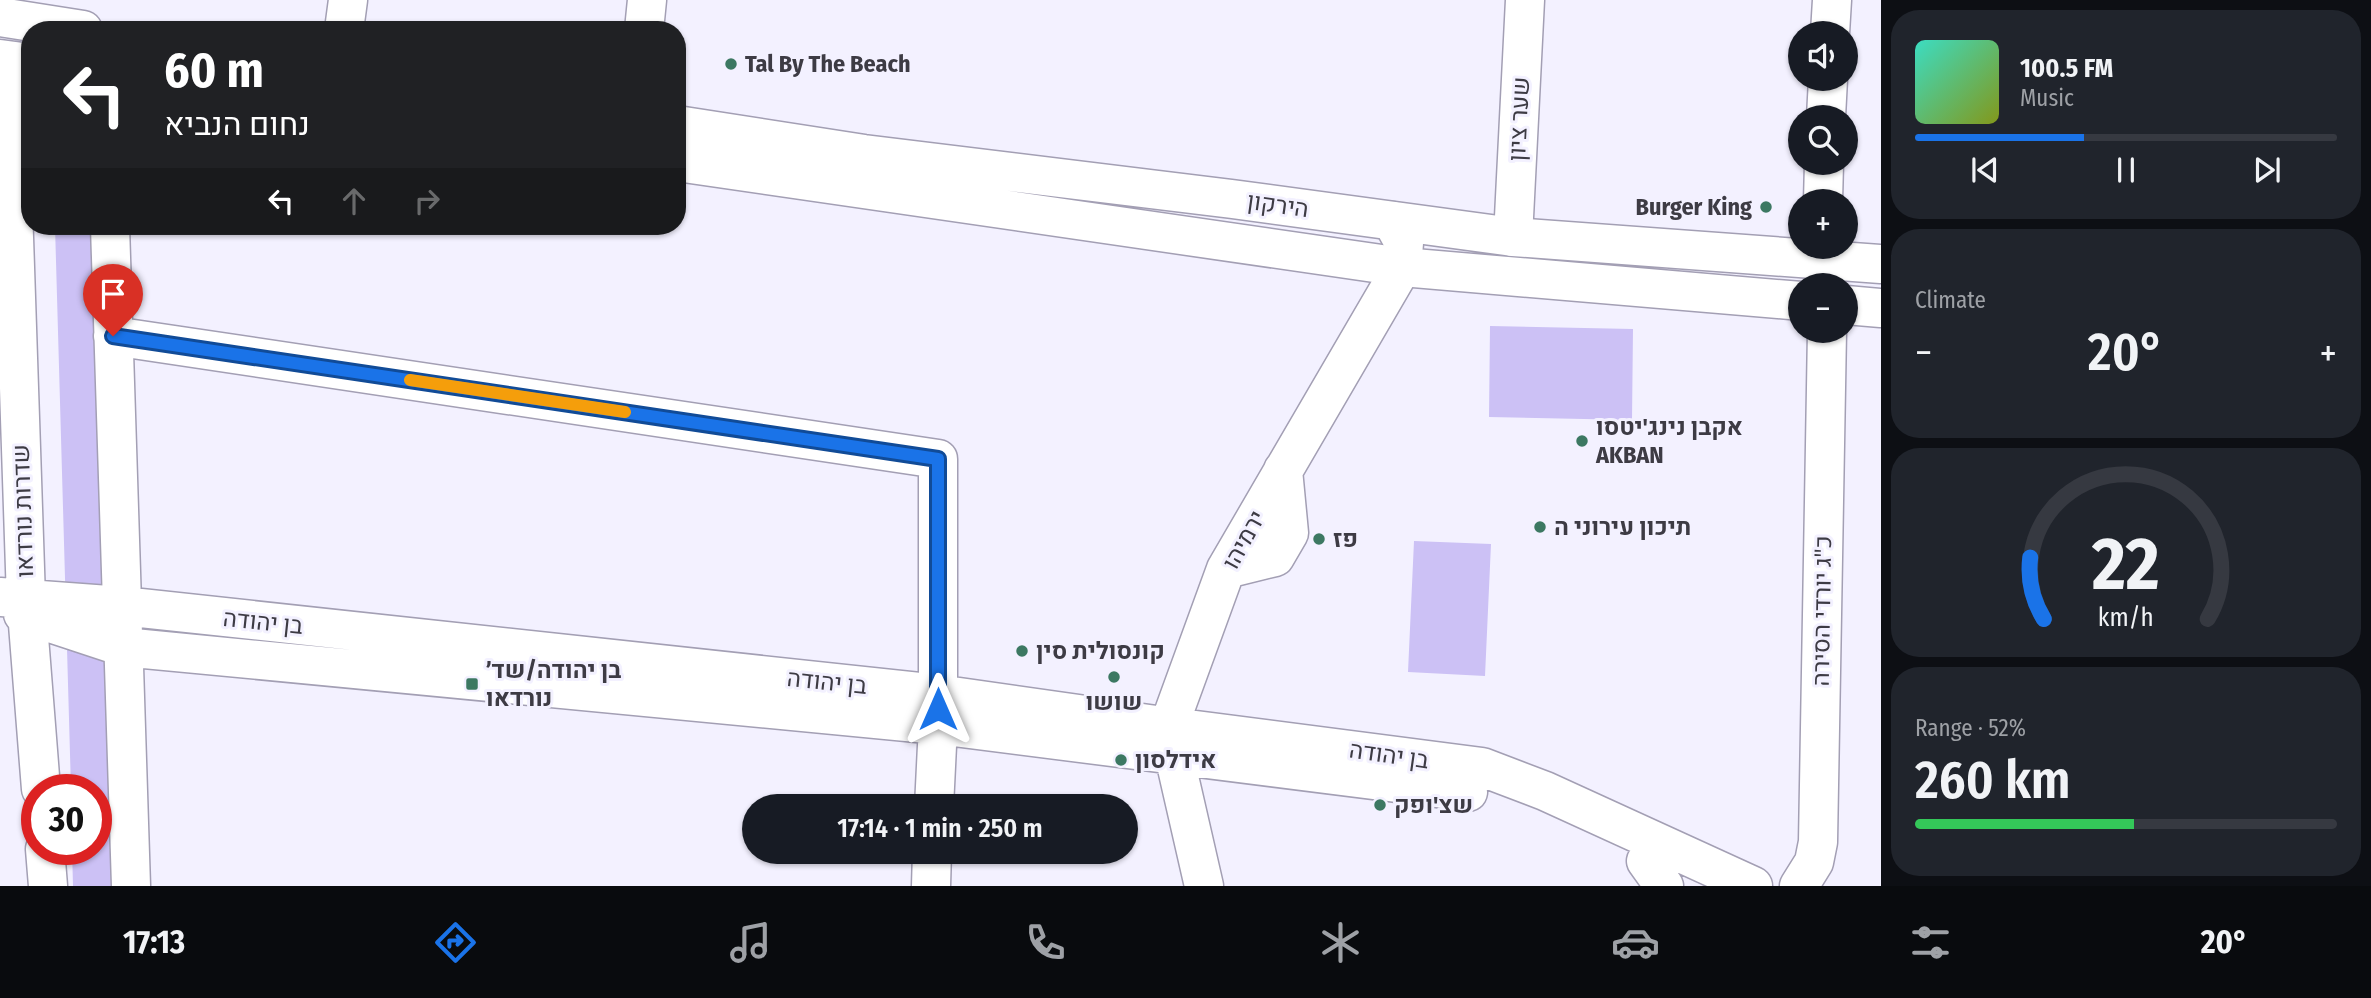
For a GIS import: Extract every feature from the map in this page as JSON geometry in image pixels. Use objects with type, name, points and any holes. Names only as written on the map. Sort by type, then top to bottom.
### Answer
[{"type":"street","points":[[345,21],[348,0]]},
{"type":"street","points":[[645,21],[647,0]]},
{"type":"street","name":"שער ציון","points":[[1513,237],[1522,0]]},
{"type":"street","points":[[1831,21],[1832,0]]},
{"type":"street","points":[[0,17],[26,21]]},
{"type":"street","points":[[0,59],[21,62]]},
{"type":"street","name":"שדרות נורדאו","points":[[21,84],[13,114],[11,147],[13,606],[39,774]]},
{"type":"street","points":[[0,87],[8,106],[11,147]]},
{"type":"street","name":"הירקון","points":[[686,126],[864,154],[1513,237],[1823,264],[1881,264]]},
{"type":"street","name":"הירקון","points":[[686,163],[1402,267],[1788,300]]},
{"type":"street","points":[[1392,221],[1404,243],[1402,267]]},
{"type":"street","points":[[110,235],[131,886]]},
{"type":"street","name":"ירמיהו","points":[[1172,740],[1226,569],[1402,267]]},
{"type":"street","points":[[1858,306],[1881,308]]},
{"type":"street","points":[[113,336],[938,459],[938,709],[935,794]]},
{"type":"street","name":"כ\"ג יורדי הסירה","points":[[1799,886],[1814,862],[1818,842],[1827,343]]},
{"type":"street","name":"בן יהודה","points":[[13,606],[122,607],[1172,740],[1475,793],[1535,812],[1655,874],[1690,886]]},
{"type":"street","name":"בן יהודה","points":[[13,606],[123,647],[938,709]]},
{"type":"street","points":[[1172,740],[1204,886]]},
{"type":"street","name":"בן יהודה","points":[[1172,740],[1482,767],[1545,791],[1753,886]]},
{"type":"street","points":[[931,886],[932,864]]},
{"type":"street","points":[[46,865],[48,886]]},
{"type":"shaded area","points":[[55,235],[100,235],[119,886],[73,886],[72,865],[112,865],[112,774],[71,774]]},
{"type":"shaded area","points":[[1490,326],[1633,329],[1632,420],[1489,417]]},
{"type":"shaded area","points":[[1414,541],[1491,544],[1485,676],[1408,672]]},
{"type":"slow traffic","points":[[410,380],[625,412]]},
{"type":"place","name":"Tal By The Beach","points":[[731,64]]},
{"type":"place","name":"Burger King","points":[[1766,207]]},
{"type":"place","name":"אקבן נינג'יטסו AKBAN","points":[[1582,441]]},
{"type":"place","name":"תיכון עירוני ה","points":[[1540,527]]},
{"type":"place","name":"פז","points":[[1319,539]]},
{"type":"place","name":"קונסולית סין","points":[[1022,651]]},
{"type":"place","name":"שושו","points":[[1114,677]]},
{"type":"place","name":"בן יהודה/שד׳ נורדאו","points":[[472,684]]},
{"type":"place","name":"אידלסון","points":[[1121,760]]},
{"type":"place","name":"שצ'ופק","points":[[1380,805]]},
{"type":"route","points":[[113,336],[938,459],[938,709]]}]
